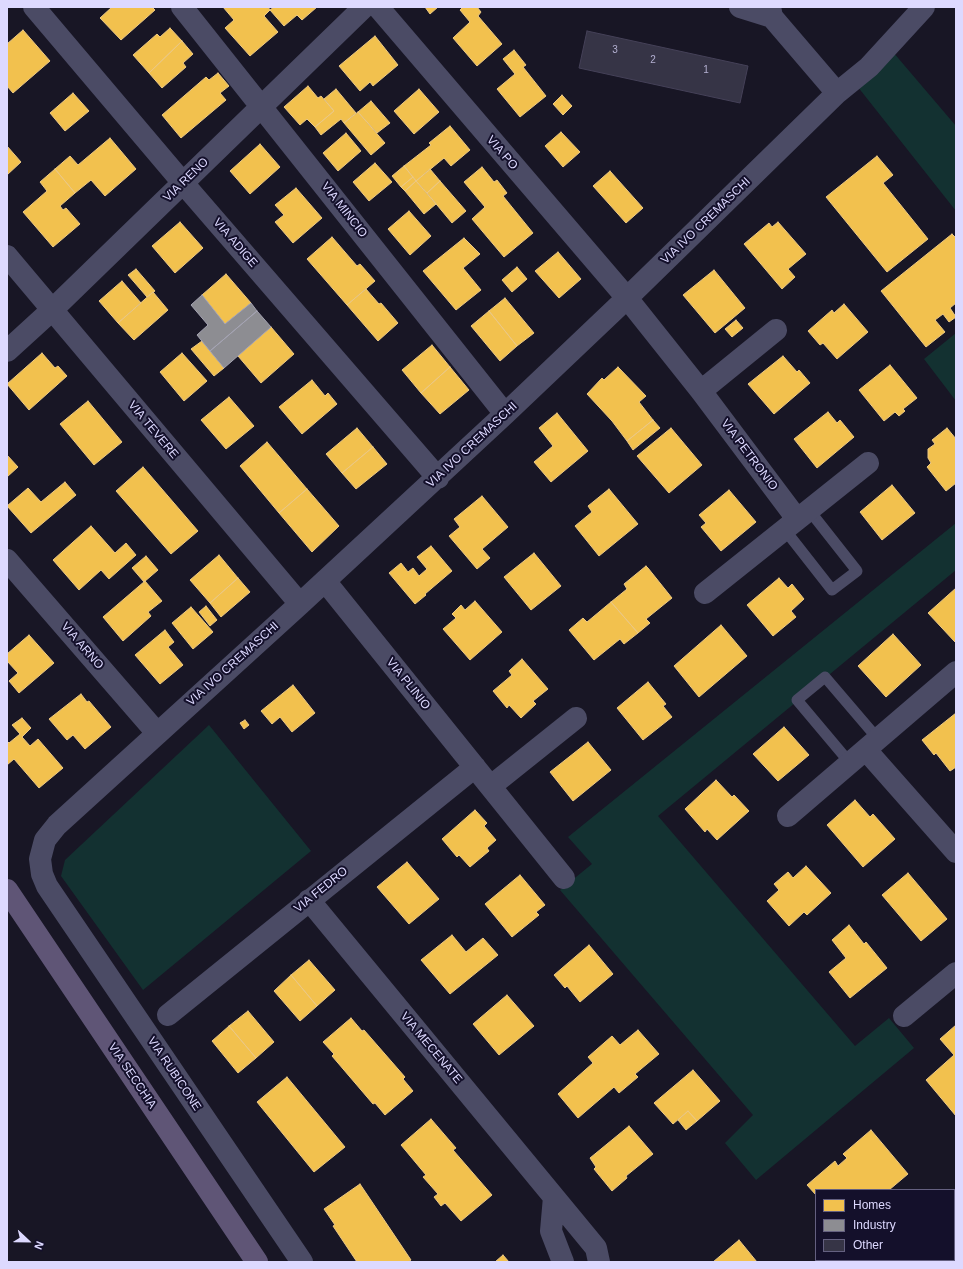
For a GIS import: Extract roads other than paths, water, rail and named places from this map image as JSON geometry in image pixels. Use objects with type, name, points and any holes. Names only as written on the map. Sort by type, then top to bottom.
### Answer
[{"type":"main road","name":"VIA SECCHIA","points":[[7,890],[257,1262]]},
{"type":"street","name":"VIA ADIGE","points":[[34,7],[183,183],[438,478]]},
{"type":"street","name":"VIA MINCIO","points":[[182,7],[505,414]]},
{"type":"street","name":"VIA RENO","points":[[7,351],[52,310],[364,7]]},
{"type":"street","name":"VIA PO","points":[[378,7],[627,298]]},
{"type":"street","points":[[740,7],[771,12],[837,93]]},
{"type":"street","name":"VIA IVO CREMASCHI","points":[[47,886],[42,874],[40,859],[45,840],[57,825],[438,478],[627,298],[837,93],[869,68],[924,7]]},
{"type":"street","name":"VIA TEVERE","points":[[7,256],[300,604]]},
{"type":"street","name":"VIA PETRONIO","points":[[627,298],[701,391],[797,519]]},
{"type":"street","points":[[701,391],[776,330]]},
{"type":"street","points":[[705,593],[868,463]]},
{"type":"street","name":"VIA ARNO","points":[[7,560],[157,733]]},
{"type":"street","name":"VIA PLINIO","points":[[325,580],[564,878]]},
{"type":"street","points":[[788,816],[956,672]]},
{"type":"street","points":[[491,786],[576,718]]},
{"type":"street","points":[[865,750],[956,852]]},
{"type":"street","name":"VIA FEDRO","points":[[168,1015],[308,900],[475,767]]},
{"type":"street","name":"VIA RUBICONE","points":[[47,886],[302,1262]]},
{"type":"street","name":"VIA MECENATE","points":[[308,900],[596,1248],[599,1262]]},
{"type":"street","points":[[904,1016],[956,973]]},
{"type":"street","points":[[554,1197],[551,1231],[564,1262]]},
{"type":"lane","points":[[797,519],[857,571],[832,590],[797,519]]},
{"type":"lane","points":[[825,676],[865,750],[797,700],[825,676]]}]
